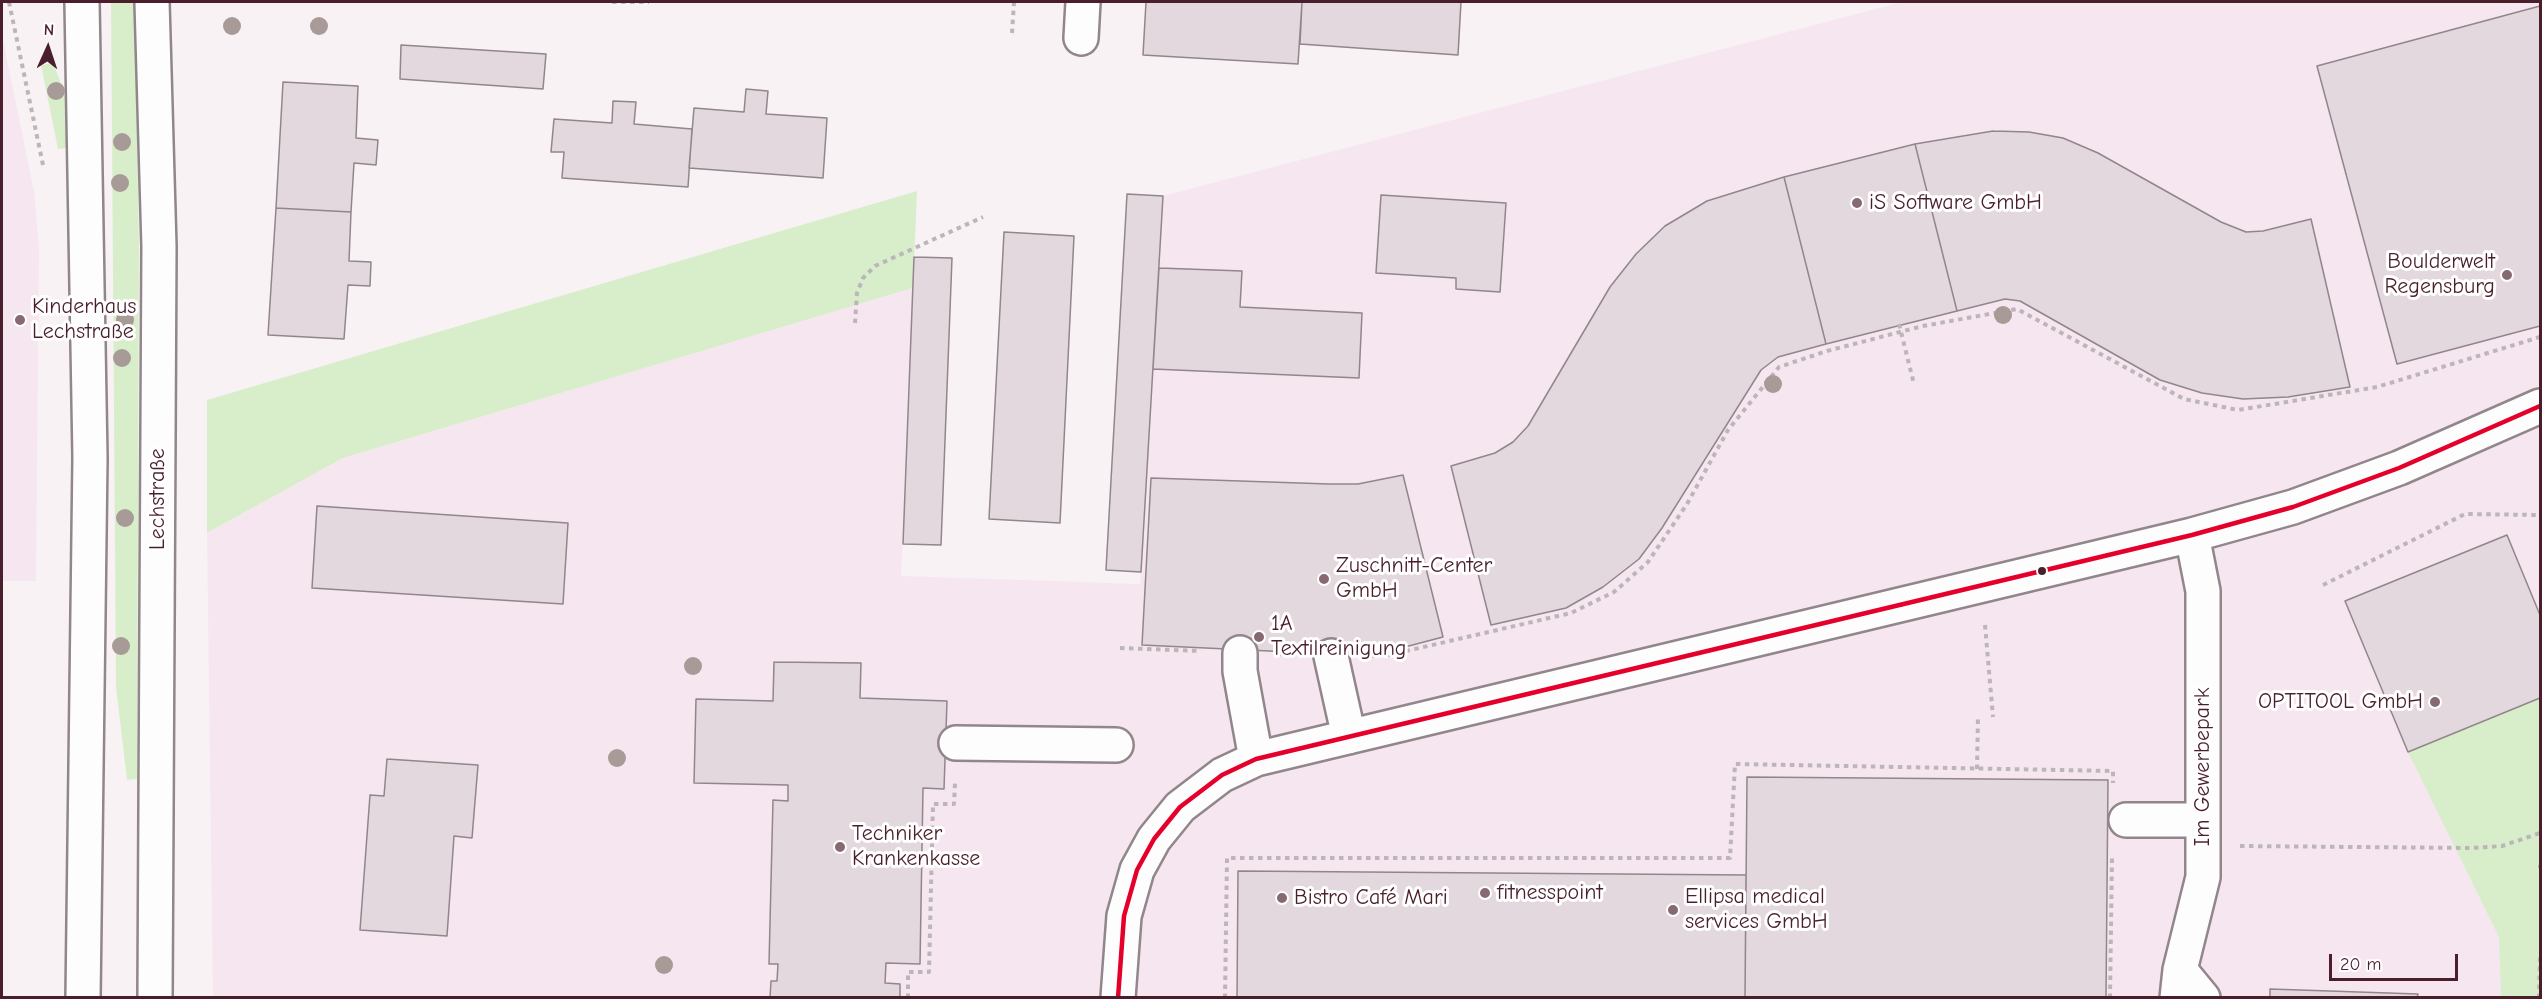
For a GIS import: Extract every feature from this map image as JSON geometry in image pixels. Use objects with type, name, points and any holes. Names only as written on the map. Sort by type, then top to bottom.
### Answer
[{"type":"street","points":[[82,2],[90,458],[83,998]]},
{"type":"street","name":"Lechstraße","points":[[152,2],[159,247],[155,998]]},
{"type":"street","points":[[1081,38],[1083,2]]},
{"type":"street","points":[[1118,998],[1124,916],[1137,870],[1154,839],[1180,807],[1222,775],[1256,759],[2192,535],[2293,507],[2357,484],[2541,406]]},
{"type":"street","name":"Im Gewerbepark","points":[[2179,984],[2204,877],[2203,591],[2192,535]]},
{"type":"street","points":[[1240,653],[1240,671],[1256,759]]},
{"type":"street","points":[[1331,656],[1349,737]]},
{"type":"street","points":[[956,743],[1116,745]]},
{"type":"street","points":[[2119,832],[2203,833]]},
{"type":"street","points":[[2179,984],[2203,998]]},
{"type":"path","points":[[9,2],[45,174]]},
{"type":"path","points":[[612,2],[649,2]]},
{"type":"path","points":[[1012,33],[1014,2]]},
{"type":"path","points":[[855,323],[857,293],[863,278],[875,266],[983,217]]},
{"type":"path","points":[[1120,648],[1331,656],[1389,655],[1571,613],[1614,592],[1647,562],[1687,504],[1728,430],[1779,367],[1901,332],[2017,309],[2184,399],[2238,410],[2377,387],[2541,337]]},
{"type":"path","points":[[1899,324],[1914,384]]},
{"type":"path","points":[[2323,585],[2465,514],[2541,515]]},
{"type":"path","points":[[1981,586],[1994,717]]},
{"type":"path","points":[[1977,769],[1978,717]]},
{"type":"path","points":[[908,998],[908,972],[929,972],[933,804],[954,804],[956,743]]},
{"type":"path","points":[[1225,998],[1227,858],[1730,858],[1735,764],[2113,771],[2113,791]]},
{"type":"path","points":[[2110,998],[2119,832]]},
{"type":"path","points":[[2203,833],[2472,848],[2502,846],[2541,833]]},
{"type":"path","points":[[2539,998],[2541,956]]},
{"type":"shaded area","points":[[1902,2],[2540,2],[2540,997],[213,997],[207,533],[343,458],[913,288],[901,576],[1140,584],[1163,196]]},
{"type":"shaded area","name":"Kinderhaus Lechstraße","points":[[2,35],[34,192],[39,248],[36,581],[2,581]]},
{"type":"green space","points":[[111,2],[135,2],[139,251],[137,779],[127,780],[116,687]]},
{"type":"green space","points":[[53,63],[67,98],[67,148],[58,149],[41,65]]},
{"type":"green space","points":[[917,191],[913,288],[343,458],[207,533],[207,400]]},
{"type":"green space","points":[[2540,698],[2540,997],[2501,997],[2499,937],[2408,752]]},
{"type":"building","points":[[1146,2],[1302,2],[1298,64],[1143,55]]},
{"type":"building","points":[[1302,2],[1461,2],[1458,55],[1300,44]]},
{"type":"building","points":[[2540,6],[2540,326],[2397,364],[2317,66]]},
{"type":"building","points":[[401,45],[546,54],[543,89],[400,79]]},
{"type":"building","points":[[283,82],[358,86],[356,138],[378,140],[376,165],[354,163],[351,212],[276,208]]},
{"type":"building","points":[[746,89],[768,91],[766,114],[827,118],[823,178],[689,168],[694,108],[744,112]]},
{"type":"building","points":[[613,101],[636,102],[634,124],[692,129],[688,187],[562,178],[564,152],[551,152],[554,119],[612,123]]},
{"type":"building","points":[[1993,131],[2029,132],[2063,138],[2098,153],[2221,222],[2246,232],[2263,231],[2311,219],[2350,387],[2288,397],[2243,399],[2202,393],[2160,380],[2020,301],[2005,299],[1957,311],[1915,144]]},
{"type":"building","points":[[1915,144],[1957,311],[1826,344],[1784,177]]},
{"type":"building","points":[[1784,177],[1826,344],[1778,357],[1761,370],[1662,528],[1639,559],[1603,587],[1566,608],[1491,625],[1451,466],[1495,453],[1513,442],[1528,426],[1610,287],[1636,254],[1665,226],[1707,201]]},
{"type":"building","points":[[1127,194],[1163,196],[1141,572],[1106,570]]},
{"type":"building","points":[[1381,195],[1506,203],[1500,292],[1456,289],[1456,278],[1376,273]]},
{"type":"building","points":[[276,208],[351,212],[349,261],[371,262],[370,286],[348,285],[344,339],[268,335]]},
{"type":"building","points":[[1004,232],[1074,236],[1060,523],[989,519]]},
{"type":"building","points":[[914,257],[952,258],[941,545],[903,544]]},
{"type":"building","points":[[1159,268],[1242,271],[1240,307],[1362,313],[1359,378],[1153,369]]},
{"type":"building","points":[[1403,475],[1443,637],[1382,653],[1354,655],[1142,645],[1151,478],[1358,484]]},
{"type":"building","points":[[317,506],[568,523],[563,604],[312,588]]},
{"type":"building","points":[[2507,535],[2540,615],[2540,698],[2408,752],[2345,601]]},
{"type":"building","points":[[774,662],[861,663],[860,698],[947,701],[944,789],[923,788],[920,964],[886,963],[885,983],[900,984],[900,998],[770,998],[771,981],[777,981],[778,964],[769,964],[773,800],[788,801],[788,785],[694,783],[696,699],[773,701]]},
{"type":"building","points":[[387,759],[478,765],[472,838],[454,836],[447,936],[360,930],[370,795],[384,796]]},
{"type":"building","points":[[1747,777],[2108,780],[2106,998],[1745,998]]},
{"type":"building","points":[[1238,871],[1746,875],[1745,998],[1237,998]]},
{"type":"building","points":[[2270,989],[2418,994],[2417,998],[2270,998]]},
{"type":"transit line","points":[[1118,998],[1124,916],[1137,870],[1154,839],[1180,807],[1222,775],[1256,759],[2192,535],[2293,507],[2399,468],[2540,406]]},
{"type":"place","name":"iS Software GmbH","points":[[1857,203]]},
{"type":"place","name":"Boulderwelt Regensburg","points":[[2507,275]]},
{"type":"place","name":"Kinderhaus Lechstraße","points":[[20,320]]},
{"type":"place","name":"Zuschnitt-Center GmbH","points":[[1324,579]]},
{"type":"place","name":"1A Textilreinigung","points":[[1259,637]]},
{"type":"place","name":"OPTITOOL GmbH","points":[[2435,702]]},
{"type":"place","name":"Techniker Krankenkasse","points":[[840,847]]},
{"type":"place","name":"fitnesspoint","points":[[1485,893]]},
{"type":"place","name":"Bistro Café Mari","points":[[1282,898]]},
{"type":"place","name":"Ellipsa medical services GmbH","points":[[1673,910]]}]
